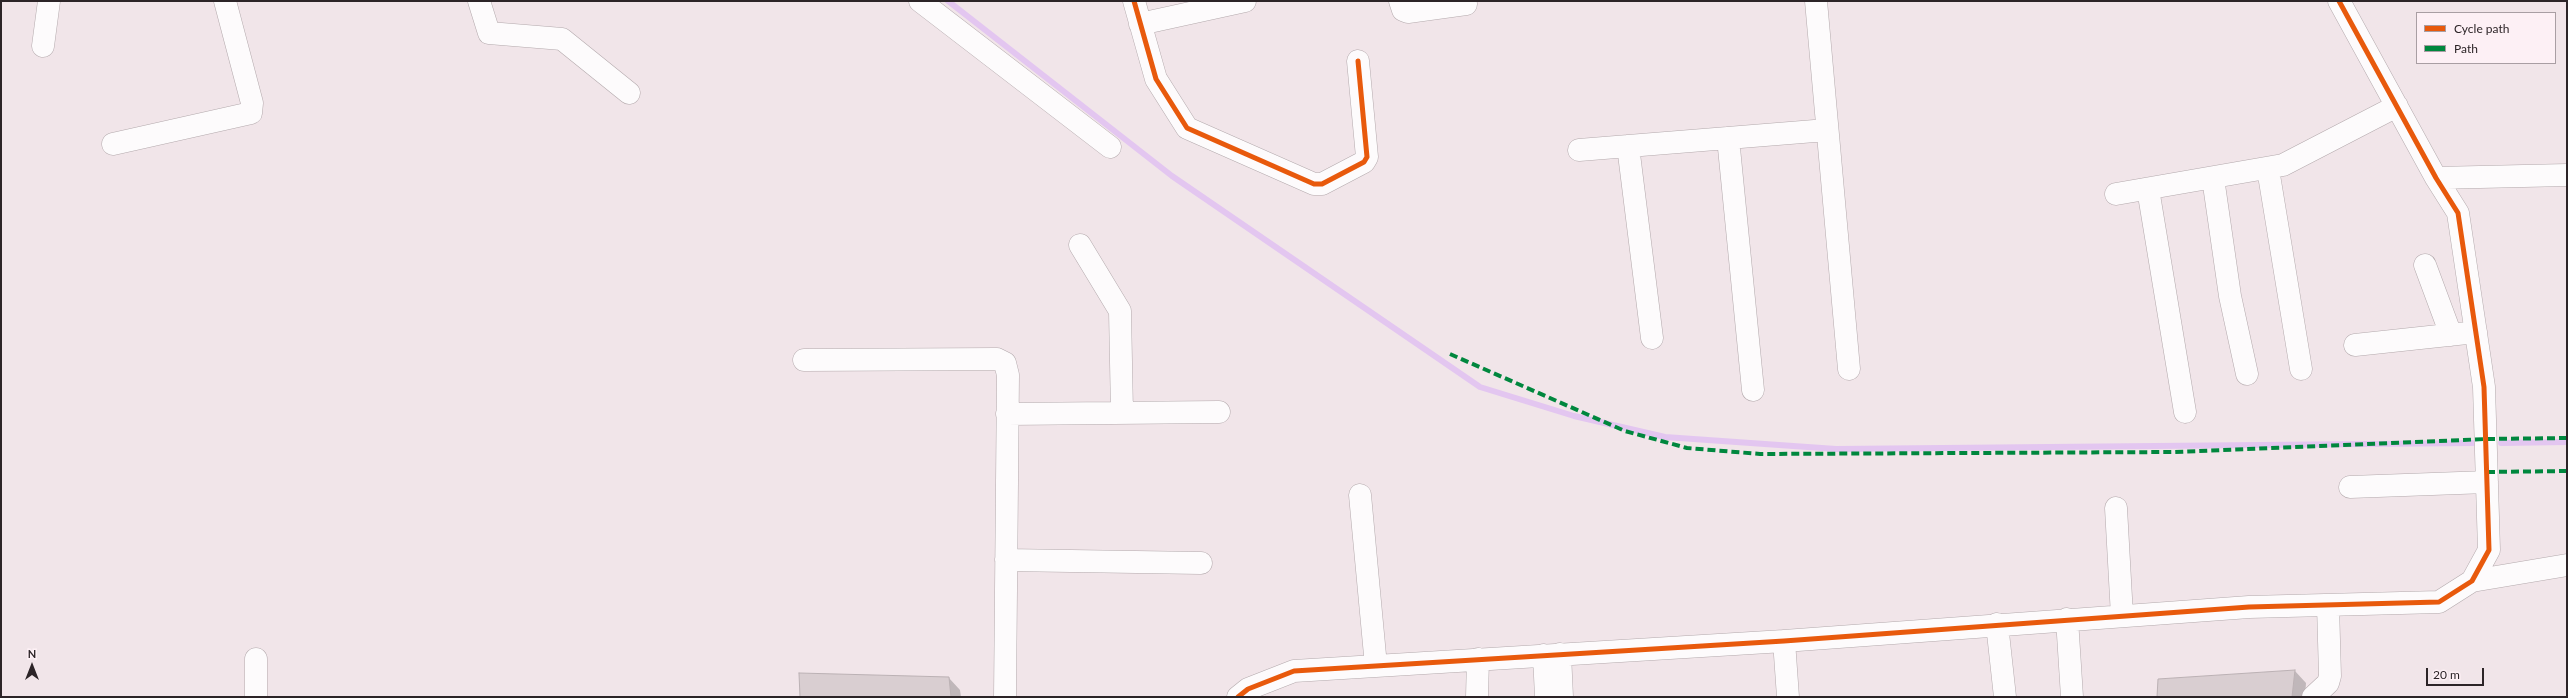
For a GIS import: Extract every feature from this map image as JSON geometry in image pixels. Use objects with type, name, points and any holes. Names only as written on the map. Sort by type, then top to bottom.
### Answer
[{"type":"street","points":[[43,46],[49,1]]},
{"type":"street","points":[[113,144],[251,113],[252,103],[225,1]]},
{"type":"street","points":[[479,1],[489,33],[562,39],[629,93]]},
{"type":"street","points":[[920,1],[1110,147]]},
{"type":"street","points":[[1134,1],[1156,79],[1188,128],[1314,184],[1322,184],[1364,162],[1367,157],[1358,61]]},
{"type":"street","points":[[1140,24],[1245,1]]},
{"type":"street","points":[[1400,1],[1403,10],[1408,12],[1466,4]]},
{"type":"street","points":[[1816,1],[1849,369]]},
{"type":"street","points":[[2339,1],[2436,178],[2458,212],[2484,387],[2489,550],[2472,581]]},
{"type":"street","points":[[2116,194],[2268,169],[2296,159],[2397,106]]},
{"type":"street","points":[[1579,150],[1827,130]]},
{"type":"street","points":[[1728,138],[1753,390]]},
{"type":"street","points":[[1628,146],[1652,338]]},
{"type":"street","points":[[2268,169],[2301,369]]},
{"type":"street","points":[[2436,178],[2567,175]]},
{"type":"street","points":[[2213,178],[2230,296],[2247,374]]},
{"type":"street","points":[[2148,189],[2185,412]]},
{"type":"street","points":[[1080,245],[1120,311],[1122,413]]},
{"type":"street","points":[[2425,265],[2451,335]]},
{"type":"street","points":[[2355,345],[2476,332]]},
{"type":"street","points":[[804,360],[997,359],[1005,363],[1008,375],[1005,697]]},
{"type":"street","points":[[1007,414],[1219,412]]},
{"type":"street","points":[[2350,486],[2487,482]]},
{"type":"street","points":[[1360,495],[1376,666]]},
{"type":"street","points":[[2116,508],[2122,616]]},
{"type":"street","points":[[1006,560],[1201,563]]},
{"type":"street","points":[[1238,697],[1248,689],[1294,671],[1552,654],[1784,641],[1997,624],[2249,607],[2439,602],[2472,581],[2567,565]]},
{"type":"street","points":[[2313,697],[2328,683],[2330,676],[2328,605]]},
{"type":"street","points":[[2067,619],[2072,697]]},
{"type":"street","points":[[1997,624],[2005,697]]},
{"type":"street","points":[[1784,641],[1788,697]]},
{"type":"street","points":[[1546,697],[1552,654]]},
{"type":"street","points":[[1552,654],[1562,697]]},
{"type":"street","points":[[256,659],[256,697]]},
{"type":"street","points":[[1477,697],[1478,659]]},
{"type":"building","points":[[2295,670],[2292,697],[2157,697],[2158,679]]},
{"type":"building","points":[[799,673],[949,677],[951,697],[800,697]]},
{"type":"waterway","points":[[948,1],[1172,176],[1480,387],[1574,416],[1665,437],[1836,449],[2473,443]]},
{"type":"waterway","points":[[2501,443],[2567,442]]},
{"type":"marked path","points":[[1450,354],[1625,431],[1687,448],[1760,454],[2175,452],[2486,439],[2567,438]]},
{"type":"marked path","points":[[2487,472],[2567,471]]},
{"type":"cycle path","points":[[1134,1],[1156,79],[1187,128],[1314,184],[1322,184],[1364,162],[1367,157],[1358,61]]},
{"type":"cycle path","points":[[1238,697],[1248,689],[1294,671],[1784,641],[2249,607],[2439,602],[2472,581],[2489,550],[2484,387],[2458,213],[2436,178],[2339,1]]}]
